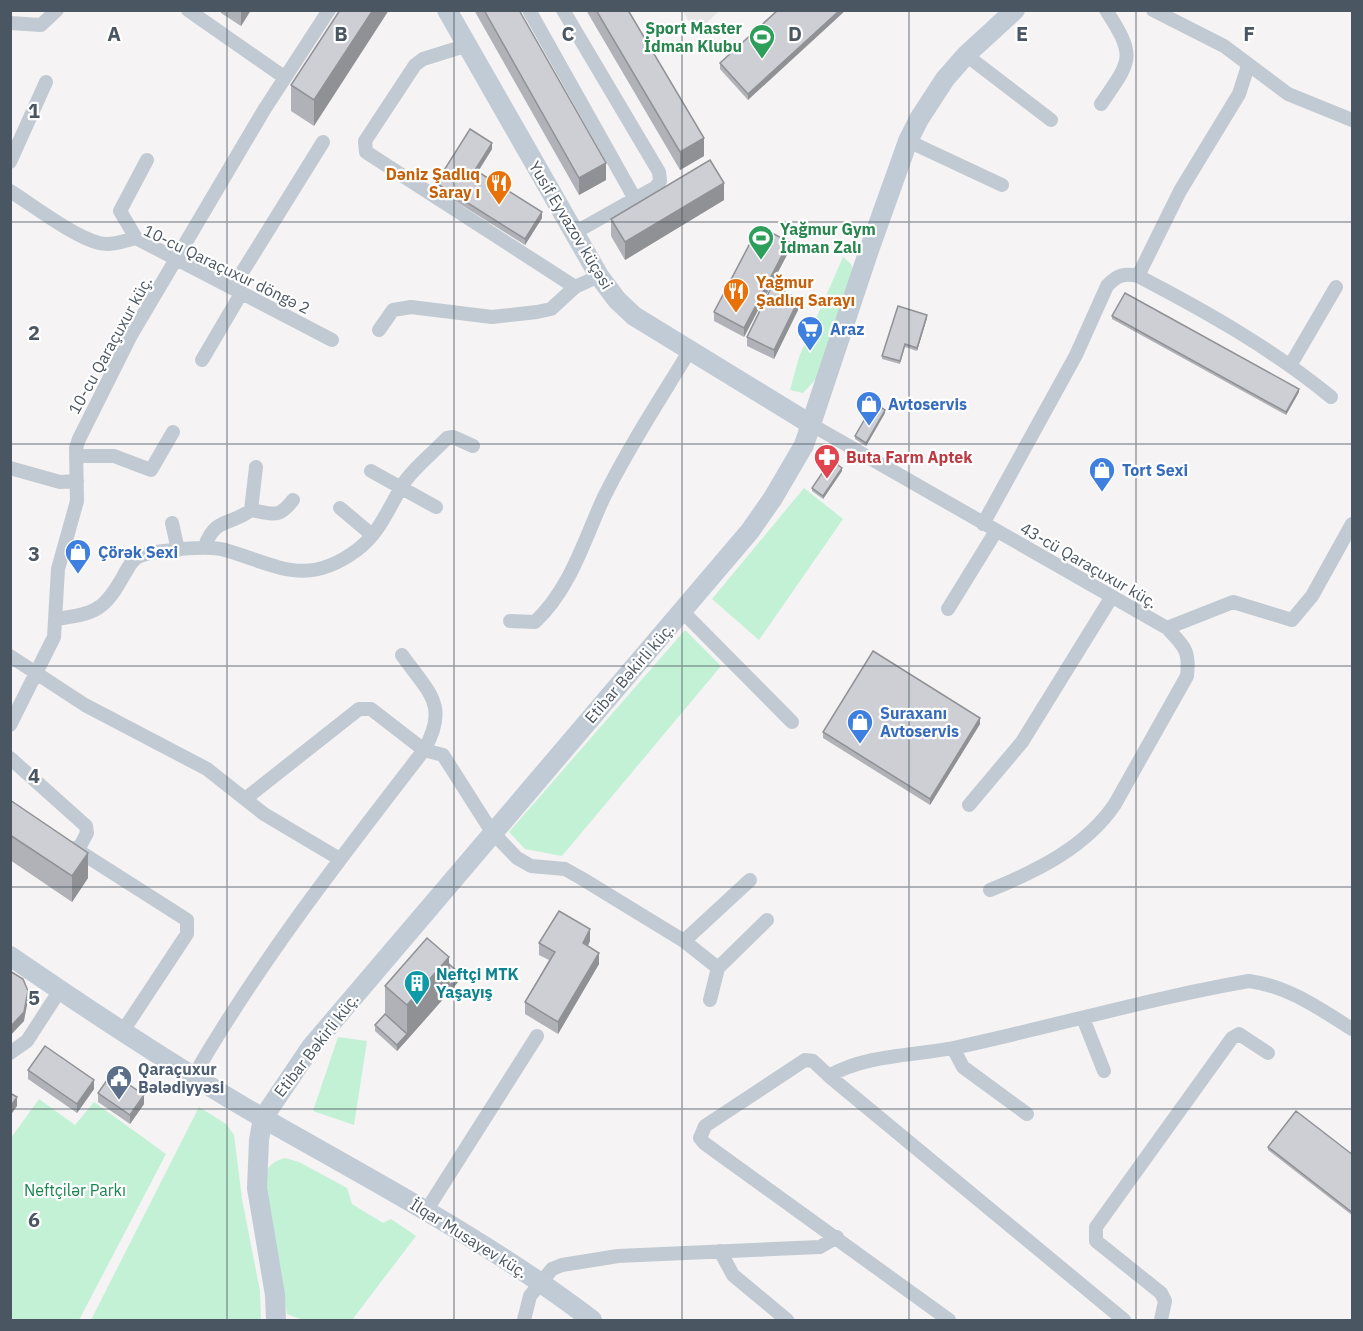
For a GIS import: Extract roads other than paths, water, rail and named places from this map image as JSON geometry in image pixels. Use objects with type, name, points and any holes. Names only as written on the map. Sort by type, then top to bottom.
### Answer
[{"type":"main road","name":"Yusif Eyvazov küçəsi","points":[[447,10],[599,276],[617,300],[634,316],[812,425]]},
{"type":"main road","name":"Etibar Bəkirli küç.","points":[[276,1320],[275,1295],[257,1188],[256,1163],[263,1118],[311,1047],[750,531],[774,498],[796,460],[812,425],[908,141],[931,99],[966,56],[1015,10]]},
{"type":"main road","name":"İlqar Musayev küç.","points":[[10,956],[193,1077],[480,1243],[592,1320]]},
{"type":"street","points":[[10,23],[41,25],[57,10]]},
{"type":"street","name":"10-cu Qaraçuxur küç.","points":[[10,725],[38,674],[54,638],[58,569],[74,521],[76,456],[79,439],[109,376],[177,259],[284,77],[329,10]]},
{"type":"street","points":[[529,10],[635,199]]},
{"type":"street","points":[[563,10],[659,172],[660,181],[656,187],[574,233]]},
{"type":"street","points":[[1101,104],[1125,68],[1128,59],[1128,50],[1121,33],[1106,10]]},
{"type":"street","points":[[1153,10],[1204,34],[1299,100],[1353,120]]},
{"type":"street","points":[[194,12],[284,77]]},
{"type":"street","points":[[468,45],[423,59],[415,65],[363,147],[366,152],[575,287]]},
{"type":"street","points":[[966,56],[1051,120]]},
{"type":"street","points":[[1138,276],[1180,191],[1239,94],[1248,66]]},
{"type":"street","points":[[10,162],[46,82]]},
{"type":"street","points":[[908,141],[1002,185]]},
{"type":"street","points":[[202,360],[238,290],[323,142]]},
{"type":"street","points":[[136,238],[120,212],[147,160]]},
{"type":"street","name":"10-cu Qaraçuxur döngə 2","points":[[10,191],[83,236],[99,243],[111,244],[136,238],[332,340]]},
{"type":"street","points":[[984,524],[1076,355],[1107,286],[1115,278],[1126,273],[1138,276],[1238,330],[1291,364],[1331,397]]},
{"type":"street","points":[[379,330],[393,310],[411,307],[492,317],[551,309],[575,287],[599,276]]},
{"type":"street","points":[[1291,364],[1336,287]]},
{"type":"street","points":[[510,621],[535,622],[556,595],[582,553],[618,470],[690,350]]},
{"type":"street","name":"43-cü Qaraçuxur küç.","points":[[812,425],[1110,598],[1167,628],[1233,602],[1292,620],[1299,616],[1312,596],[1353,524]]},
{"type":"street","points":[[76,456],[114,456],[151,470],[173,432]]},
{"type":"street","points":[[55,619],[86,616],[99,610],[116,590],[130,564],[140,556],[205,546],[224,549],[280,570],[312,572],[344,559],[382,525],[408,477],[447,438],[453,437],[473,446]]},
{"type":"street","points":[[251,510],[256,466]]},
{"type":"street","points":[[10,468],[60,482],[77,481]]},
{"type":"street","points":[[371,471],[436,507]]},
{"type":"street","points":[[205,546],[214,527],[220,522],[240,518],[251,510],[277,515],[283,513],[293,500]]},
{"type":"street","points":[[340,508],[372,535]]},
{"type":"street","points":[[172,523],[178,550]]},
{"type":"street","points":[[948,609],[996,531]]},
{"type":"street","points":[[969,805],[1022,742],[1110,598]]},
{"type":"street","points":[[682,611],[792,722]]},
{"type":"street","points":[[990,890],[1022,877],[1084,840],[1102,823],[1115,804],[1187,676],[1189,657],[1183,645],[1167,628]]},
{"type":"street","points":[[193,1077],[224,1023],[338,858],[424,750],[435,731],[437,714],[429,693],[402,655]]},
{"type":"street","points":[[10,656],[85,705],[207,769],[264,814],[338,858]]},
{"type":"street","points":[[245,799],[359,709],[365,707],[384,718],[424,750],[443,755],[492,832],[524,862],[531,866],[565,869],[684,941],[718,968]]},
{"type":"street","points":[[10,758],[86,826],[87,833],[78,850]]},
{"type":"street","points":[[59,839],[187,920],[189,924],[187,934],[123,1031]]},
{"type":"street","points":[[684,941],[750,880]]},
{"type":"street","points":[[710,1000],[718,968],[767,920]]},
{"type":"street","points":[[829,1076],[841,1069],[869,1061],[952,1048],[1249,981],[1267,983],[1295,995],[1353,1029]]},
{"type":"street","points":[[10,1053],[27,1041],[60,990]]},
{"type":"street","points":[[1083,1018],[1104,1071]]},
{"type":"street","points":[[1161,1320],[1165,1301],[1161,1293],[1096,1241],[1096,1227],[1232,1038],[1239,1034],[1249,1038],[1268,1053]]},
{"type":"street","points":[[426,1211],[537,1035]]},
{"type":"street","points":[[952,1048],[963,1067],[1027,1114]]},
{"type":"street","points":[[949,1320],[700,1138],[705,1126],[805,1060],[813,1061],[1124,1320]]},
{"type":"street","points":[[524,1320],[530,1296],[552,1269],[562,1265],[618,1257],[820,1247],[837,1237]]},
{"type":"street","points":[[720,1251],[733,1275],[787,1320]]},
{"type":"place","name":"Sport Master İdman Klubu","points":[[762,60]]},
{"type":"place","name":"Dəniz Şadlıq Saray ı","points":[[499,206]]},
{"type":"place","name":"Yağmur Gym İdman Zalı","points":[[761,261]]},
{"type":"place","name":"Yağmur Şadlıq Sarayı","points":[[736,314]]},
{"type":"place","name":"Araz","points":[[810,352]]},
{"type":"place","name":"Avtoservis","points":[[869,427]]},
{"type":"place","name":"Buta Farm Aptek","points":[[827,480]]},
{"type":"place","name":"Tort Sexi","points":[[1102,493]]},
{"type":"place","name":"Çörək Sexi","points":[[78,575]]},
{"type":"place","name":"Suraxanı Avtoservis","points":[[860,745]]},
{"type":"place","name":"Neftçi MTK Yaşayış","points":[[417,1006]]},
{"type":"place","name":"Qaraçuxur Bələdiyyəsi","points":[[119,1101]]},
{"type":"park label","name":"Neftçilər Parkı","points":[[75,1190]]}]
